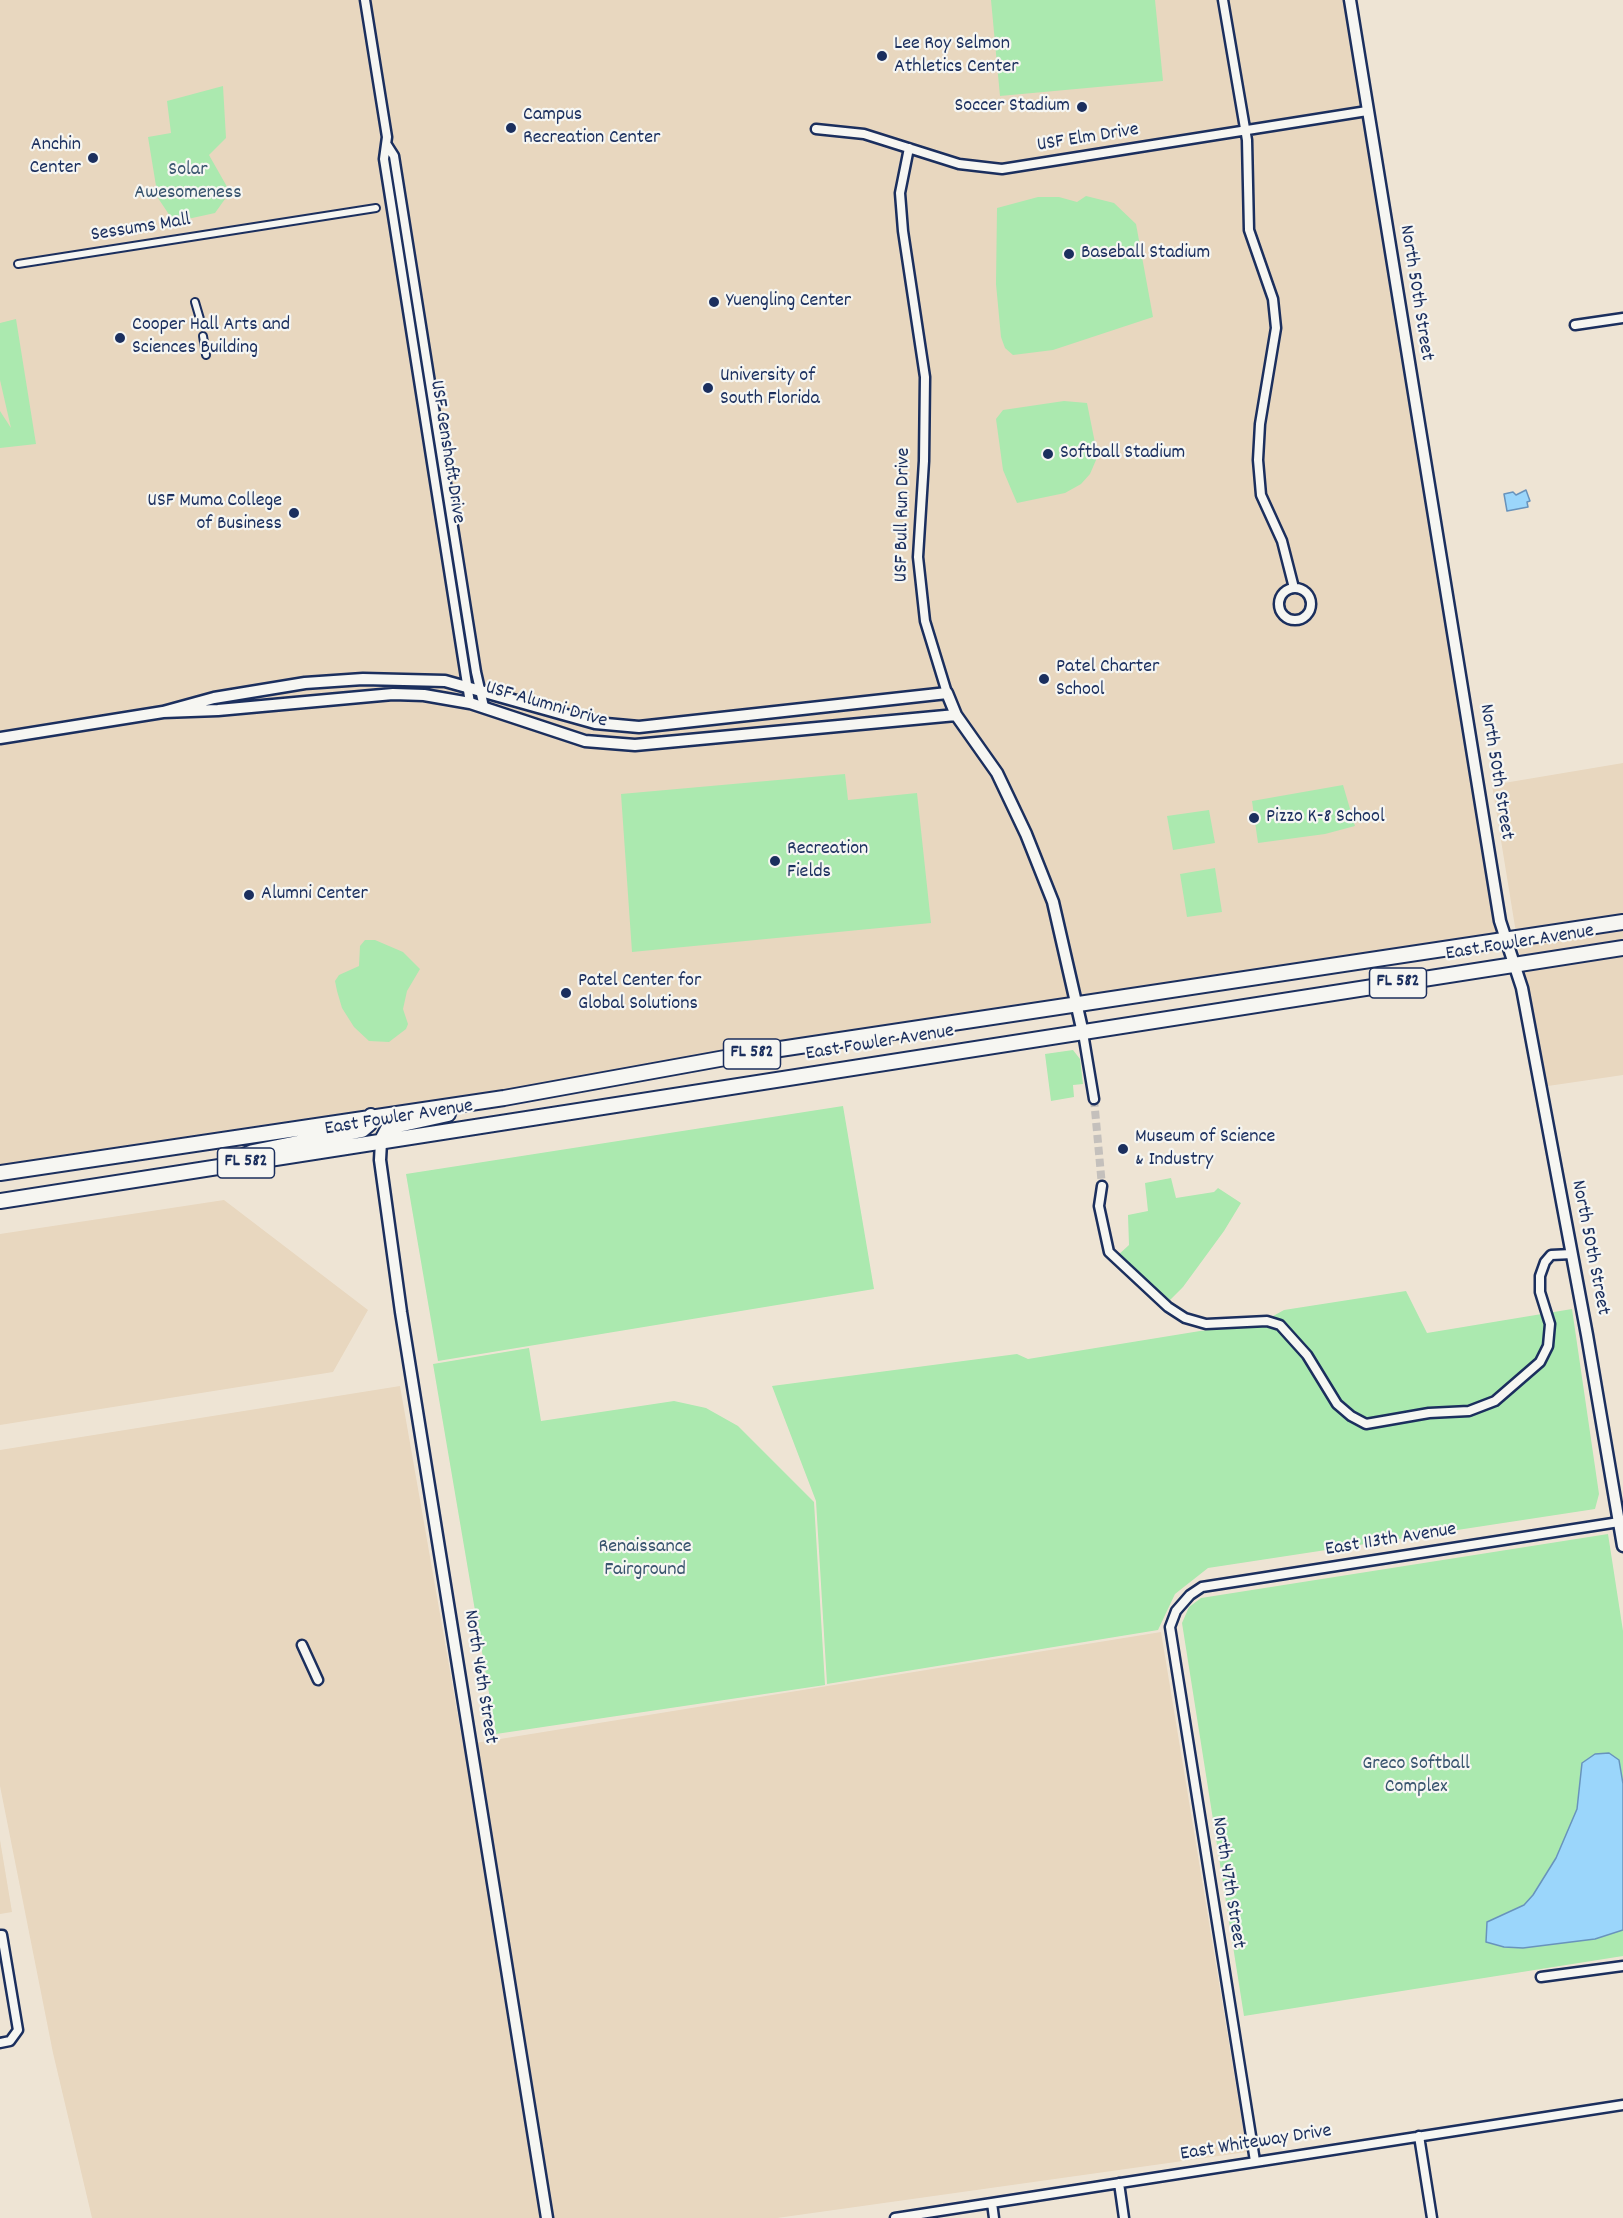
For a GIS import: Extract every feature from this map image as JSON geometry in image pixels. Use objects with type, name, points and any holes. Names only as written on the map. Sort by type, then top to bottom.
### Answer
[{"type":"main road","name":"East Fowler Avenue","points":[[0,1173],[504,1098],[747,1054],[1623,922]]},
{"type":"main road","name":"East Fowler Avenue","points":[[0,1201],[1623,947]]},
{"type":"main road","points":[[381,1142],[389,1127],[484,1106],[504,1098]]},
{"type":"main road","points":[[225,1166],[253,1152],[363,1130],[370,1123],[371,1116]]},
{"type":"street","points":[[365,0],[387,145]]},
{"type":"street","points":[[1223,0],[1245,131],[1249,230],[1273,298],[1276,328],[1260,424],[1258,460],[1261,495],[1282,541],[1294,588]]},
{"type":"street","name":"North 50th Street","points":[[1350,0],[1505,941],[1516,964],[1572,1254],[1623,1546]]},
{"type":"street","name":"USF Elm Drive","points":[[816,129],[864,134],[959,164],[1002,169],[1367,111]]},
{"type":"street","name":"USF Genshaft Drive","points":[[387,145],[394,156],[483,707]]},
{"type":"street","name":"USF Genshaft Drive","points":[[387,145],[384,159],[470,703]]},
{"type":"street","name":"USF Bull Run Drive","points":[[909,148],[900,193],[903,231],[925,377],[924,461],[918,557],[925,621],[956,715],[997,773],[1026,834],[1053,902],[1078,1003],[1083,1033]]},
{"type":"street","name":"Sessums Mall","points":[[18,264],[376,208]]},
{"type":"street","points":[[195,302],[200,319]]},
{"type":"street","points":[[1575,326],[1623,318]]},
{"type":"street","points":[[202,336],[206,355]]},
{"type":"street","name":"USF Alumni Drive","points":[[0,738],[163,712],[214,698],[305,683],[390,678],[434,680],[467,686],[595,723],[639,727],[947,693]]},
{"type":"street","name":"USF Alumni Drive","points":[[163,712],[218,710],[393,694],[424,695],[470,703],[585,741],[635,745],[956,715]]},
{"type":"street","points":[[1083,1033],[1094,1099]]},
{"type":"street","name":"North 46th Street","points":[[381,1142],[380,1160],[401,1312],[547,2218]]},
{"type":"street","points":[[1102,1186],[1099,1206],[1109,1252],[1168,1307],[1185,1318],[1206,1324],[1267,1321],[1280,1325],[1307,1355],[1337,1404],[1366,1424],[1429,1413],[1468,1412],[1495,1401],[1540,1362],[1548,1346],[1550,1324],[1540,1292],[1540,1276],[1545,1262],[1551,1255],[1572,1254]]},
{"type":"street","name":"East 113th Avenue","points":[[1176,1611],[1190,1595],[1202,1587],[1619,1522]]},
{"type":"street","name":"North 47th Street","points":[[1176,1611],[1170,1627],[1255,2161]]},
{"type":"street","points":[[302,1645],[318,1680]]},
{"type":"street","points":[[0,1935],[2,1935],[18,2030],[10,2041],[0,2043]]},
{"type":"street","points":[[1541,1977],[1623,1966]]},
{"type":"street","name":"East Whiteway Drive","points":[[895,2218],[1623,2105]]},
{"type":"street","points":[[1419,2136],[1432,2218]]},
{"type":"street","points":[[1119,2183],[1124,2218]]},
{"type":"street","points":[[992,2203],[994,2218]]},
{"type":"shaded area","name":"University of South Florida","points":[[0,0],[1356,0],[1505,941],[0,1174]]},
{"type":"shaded area","points":[[1623,763],[1623,1075],[1541,1087],[1492,785]]},
{"type":"shaded area","points":[[224,1200],[368,1310],[333,1372],[0,1425],[0,1234]]},
{"type":"shaded area","points":[[400,1386],[463,1745],[1161,1632],[1247,2152],[777,2218],[92,2218],[53,2053],[0,1786],[0,1450]]},
{"type":"shaded area","points":[[0,1840],[12,1912],[0,1914]]},
{"type":"green space","points":[[991,0],[1155,0],[1163,81],[1000,96]]},
{"type":"green space","name":"Solar Awesomeness","points":[[223,86],[226,138],[209,155],[230,192],[215,213],[174,222],[158,198],[148,137],[171,133],[167,101]]},
{"type":"green space","name":"Baseball Stadium","points":[[1086,196],[1114,203],[1136,224],[1153,317],[1053,350],[1013,355],[1005,348],[1001,337],[996,284],[997,208],[1038,197],[1059,197],[1077,202]]},
{"type":"green space","points":[[16,319],[36,444],[0,448],[0,411],[11,428],[0,380],[0,323]]},
{"type":"green space","name":"Softball Stadium","points":[[1064,401],[1087,403],[1096,448],[1096,460],[1090,474],[1081,484],[1065,493],[1017,503],[1003,470],[996,419],[1003,410]]},
{"type":"green space","name":"Recreation Fields","points":[[845,774],[848,800],[917,793],[931,923],[632,952],[621,794]]},
{"type":"green space","points":[[1343,785],[1355,826],[1325,834],[1258,843],[1252,801]]},
{"type":"green space","points":[[1209,810],[1215,843],[1173,850],[1167,816]]},
{"type":"green space","points":[[1215,868],[1222,912],[1187,917],[1180,874]]},
{"type":"green space","points":[[365,940],[375,940],[403,952],[420,969],[407,991],[403,1009],[408,1024],[406,1029],[389,1042],[369,1041],[354,1027],[342,1008],[337,991],[335,981],[339,975],[359,966],[360,946]]},
{"type":"green space","points":[[1073,1050],[1080,1059],[1083,1084],[1073,1085],[1074,1097],[1051,1101],[1045,1054]]},
{"type":"green space","points":[[843,1106],[874,1289],[438,1361],[406,1174]]},
{"type":"green space","points":[[1171,1178],[1176,1198],[1214,1192],[1218,1188],[1241,1203],[1224,1231],[1183,1287],[1170,1300],[1117,1256],[1129,1245],[1128,1215],[1148,1211],[1145,1183]]},
{"type":"green space","points":[[1406,1291],[1427,1333],[1572,1309],[1599,1494],[1595,1509],[1208,1568],[1175,1594],[1158,1630],[827,1684],[816,1501],[772,1386],[1017,1354],[1028,1359],[1200,1331],[1257,1325],[1284,1310]]},
{"type":"green space","name":"Renaissance Fairground","points":[[529,1348],[541,1421],[674,1401],[706,1408],[738,1426],[814,1502],[825,1685],[496,1734],[433,1364]]},
{"type":"green space","name":"Greco Softball Complex","points":[[1608,1534],[1623,1631],[1623,1956],[1244,2016],[1182,1623],[1189,1607],[1201,1598]]},
{"type":"water","points":[[1526,490],[1530,501],[1527,502],[1528,507],[1507,511],[1504,494],[1513,492],[1516,495]]},
{"type":"water","points":[[1609,1753],[1619,1760],[1623,1784],[1623,1930],[1595,1939],[1523,1948],[1504,1947],[1486,1942],[1487,1922],[1524,1905],[1533,1895],[1556,1858],[1577,1809],[1582,1763],[1595,1754]]},
{"type":"tunnel","points":[[1094,1099],[1102,1186]]},
{"type":"place","name":"Lee Roy Selmon Athletics Center","points":[[882,56]]},
{"type":"place","name":"Soccer Stadium","points":[[1082,107]]},
{"type":"place","name":"Campus Recreation Center","points":[[511,128]]},
{"type":"place","name":"Anchin Center","points":[[93,158]]},
{"type":"place","name":"Baseball Stadium","points":[[1069,254]]},
{"type":"place","name":"Yuengling Center","points":[[714,302]]},
{"type":"place","name":"Cooper Hall Arts and Sciences Building","points":[[120,338]]},
{"type":"place","name":"University of South Florida","points":[[708,388]]},
{"type":"place","name":"Softball Stadium","points":[[1048,454]]},
{"type":"place","name":"USF Muma College of Business","points":[[294,513]]},
{"type":"place","name":"Patel Charter School","points":[[1044,679]]},
{"type":"place","name":"Pizzo K-8 School","points":[[1254,818]]},
{"type":"place","name":"Recreation Fields","points":[[775,861]]},
{"type":"place","name":"Alumni Center","points":[[249,895]]},
{"type":"place","name":"Patel Center for Global Solutions","points":[[566,993]]},
{"type":"place","name":"Museum of Science & Industry","points":[[1123,1149]]}]
